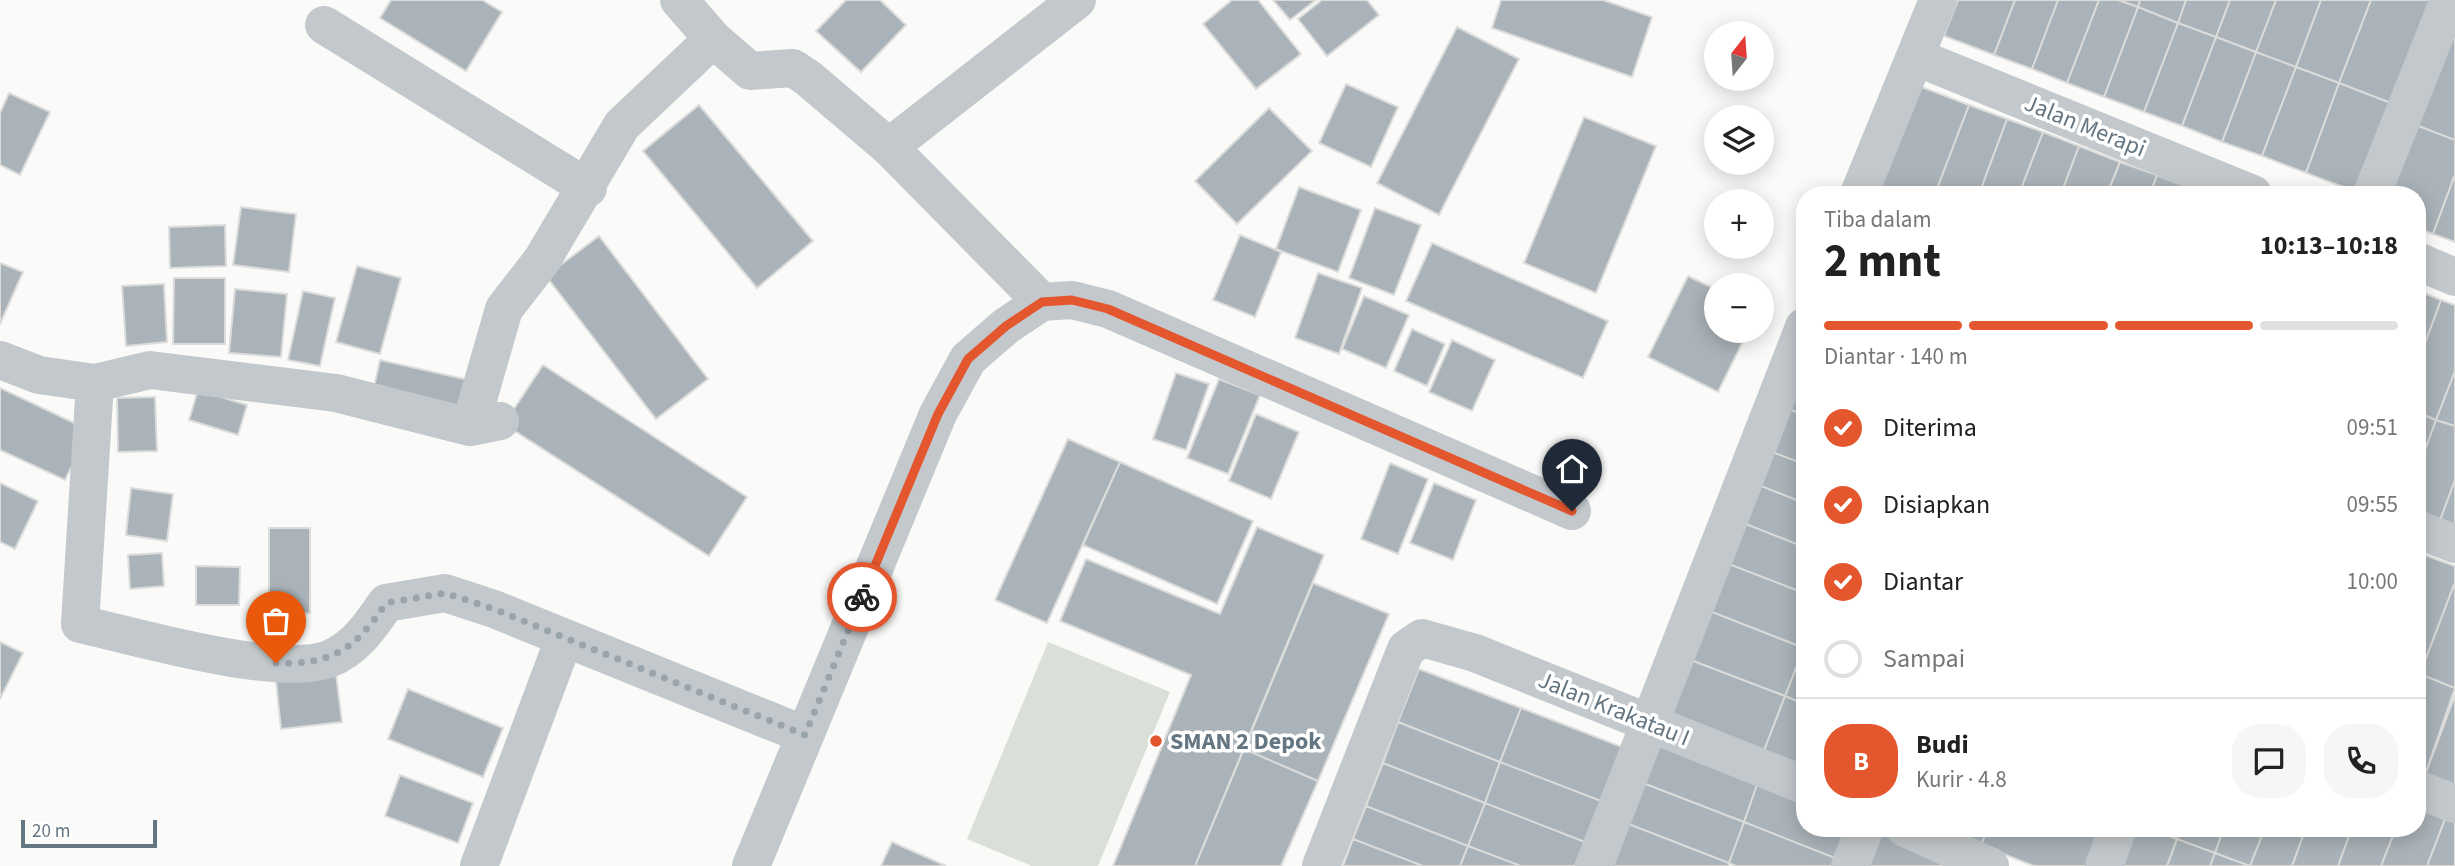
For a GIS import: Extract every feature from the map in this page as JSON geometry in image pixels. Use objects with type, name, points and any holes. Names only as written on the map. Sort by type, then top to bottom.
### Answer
[{"type":"street","points":[[679,0],[713,39],[750,71],[793,68],[890,147],[1042,302]]},
{"type":"street","points":[[890,147],[1077,0]]},
{"type":"street","points":[[1862,186],[1938,0]]},
{"type":"street","points":[[2375,186],[2449,0]]},
{"type":"street","points":[[324,25],[587,188]]},
{"type":"street","points":[[0,359],[39,375],[95,383],[150,370],[336,393],[485,424],[504,309],[542,260],[622,125],[713,39]]},
{"type":"street","name":"Jalan Merapi","points":[[1916,57],[2233,186]]},
{"type":"street","points":[[2426,265],[2455,276]]},
{"type":"street","points":[[751,866],[938,414],[968,359],[1006,326],[1042,302],[1072,300],[1108,309],[1572,511]]},
{"type":"street","points":[[1594,866],[1647,723],[1796,347]]},
{"type":"street","points":[[95,383],[80,624],[253,662],[300,664],[328,659],[348,648],[371,625],[386,603],[445,593],[805,735]]},
{"type":"street","points":[[2426,533],[2455,544]]},
{"type":"street","name":"Jalan Krakatau I","points":[[1321,866],[1406,649],[1422,638],[1475,653],[1796,782]]},
{"type":"street","points":[[479,866],[564,639]]},
{"type":"street","points":[[2426,793],[2455,804]]},
{"type":"street","points":[[1850,866],[1861,837]]},
{"type":"street","points":[[1925,837],[1990,866]]},
{"type":"street","points":[[2104,866],[2115,837]]},
{"type":"shaded area","points":[[1048,642],[1170,692],[1098,866],[1032,866],[967,839]]},
{"type":"building","points":[[391,0],[482,0],[502,12],[466,71],[380,18]]},
{"type":"building","points":[[846,0],[880,0],[906,25],[861,72],[816,31]]},
{"type":"building","points":[[1232,0],[1258,0],[1301,54],[1256,89],[1203,24]]},
{"type":"building","points":[[1273,0],[1316,0],[1290,20]]},
{"type":"building","points":[[1322,0],[1367,0],[1379,15],[1327,56],[1298,19]]},
{"type":"building","points":[[1501,0],[1603,0],[1652,17],[1632,77],[1492,28]]},
{"type":"building","points":[[1958,0],[2015,0],[1994,55],[1944,36]]},
{"type":"building","points":[[2015,0],[2058,0],[2032,69],[1994,55]]},
{"type":"building","points":[[2058,0],[2099,0],[2067,83],[2032,69]]},
{"type":"building","points":[[2099,0],[2118,0],[2138,7],[2104,97],[2067,83]]},
{"type":"building","points":[[2118,0],[2140,0],[2138,7]]},
{"type":"building","points":[[2140,0],[2186,0],[2178,23],[2138,7]]},
{"type":"building","points":[[2186,0],[2230,0],[2216,37],[2178,23]]},
{"type":"building","points":[[2230,0],[2276,0],[2256,52],[2216,37]]},
{"type":"building","points":[[2276,0],[2321,0],[2296,67],[2256,52]]},
{"type":"building","points":[[2321,0],[2371,0],[2339,83],[2296,67]]},
{"type":"building","points":[[2371,0],[2436,0],[2396,105],[2339,83]]},
{"type":"building","points":[[2138,7],[2178,23],[2144,112],[2104,97]]},
{"type":"building","points":[[2455,21],[2455,140],[2416,125]]},
{"type":"building","points":[[2178,23],[2216,37],[2182,126],[2144,112]]},
{"type":"building","points":[[1457,27],[1519,59],[1439,215],[1377,183]]},
{"type":"building","points":[[2216,37],[2256,52],[2222,142],[2182,126]]},
{"type":"building","points":[[2256,52],[2296,67],[2262,156],[2222,142]]},
{"type":"building","points":[[2296,67],[2339,83],[2306,173],[2262,156]]},
{"type":"building","points":[[2339,83],[2396,105],[2365,186],[2341,186],[2306,173]]},
{"type":"building","points":[[1346,84],[1398,107],[1371,167],[1319,143]]},
{"type":"building","points":[[1919,86],[1969,105],[1938,186],[1881,186]]},
{"type":"building","points":[[9,93],[50,112],[20,175],[0,165],[0,113]]},
{"type":"building","points":[[699,105],[813,241],[757,288],[643,151]]},
{"type":"building","points":[[1969,105],[2007,119],[1982,186],[1938,186]]},
{"type":"building","points":[[1269,108],[1312,151],[1237,224],[1195,181]]},
{"type":"building","points":[[1584,117],[1656,146],[1596,293],[1524,263]]},
{"type":"building","points":[[2007,119],[2043,132],[2022,186],[1982,186]]},
{"type":"building","points":[[2416,125],[2455,140],[2455,174],[2433,234],[2426,231],[2426,186],[2393,186]]},
{"type":"building","points":[[2043,132],[2079,146],[2064,186],[2022,186]]},
{"type":"building","points":[[2079,146],[2120,162],[2110,186],[2064,186]]},
{"type":"building","points":[[2120,162],[2157,175],[2153,186],[2110,186]]},
{"type":"building","points":[[2455,174],[2455,242],[2433,234]]},
{"type":"building","points":[[2157,175],[2185,186],[2153,186]]},
{"type":"building","points":[[1299,187],[1361,210],[1338,272],[1276,249]]},
{"type":"building","points":[[241,207],[296,214],[289,272],[233,265]]},
{"type":"building","points":[[1375,208],[1421,225],[1394,295],[1349,278]]},
{"type":"building","points":[[225,225],[226,266],[170,268],[169,227]]},
{"type":"building","points":[[1240,235],[1281,252],[1255,317],[1213,300]]},
{"type":"building","points":[[599,236],[708,379],[656,419],[546,276]]},
{"type":"building","points":[[1432,243],[1608,321],[1583,378],[1406,301]]},
{"type":"building","points":[[0,263],[23,272],[0,324]]},
{"type":"building","points":[[357,266],[401,278],[380,354],[336,342]]},
{"type":"building","points":[[1318,273],[1362,288],[1339,354],[1295,338]]},
{"type":"building","points":[[1688,276],[1704,284],[1704,343],[1742,343],[1718,392],[1648,357]]},
{"type":"building","points":[[174,278],[225,278],[225,344],[173,344]]},
{"type":"building","points":[[164,284],[167,342],[126,346],[122,286]]},
{"type":"building","points":[[235,289],[287,294],[281,357],[229,353]]},
{"type":"building","points":[[303,291],[335,298],[320,366],[288,360]]},
{"type":"building","points":[[2426,294],[2441,300],[2426,341]]},
{"type":"building","points":[[1364,296],[1409,315],[1386,368],[1342,349]]},
{"type":"building","points":[[2441,300],[2455,305],[2455,371],[2436,420],[2426,416],[2426,341]]},
{"type":"building","points":[[1412,329],[1445,344],[1427,386],[1394,371]]},
{"type":"building","points":[[1452,340],[1495,360],[1472,411],[1429,392]]},
{"type":"building","points":[[380,360],[473,381],[465,417],[372,396]]},
{"type":"building","points":[[543,365],[747,497],[709,556],[504,424]]},
{"type":"building","points":[[2455,371],[2455,426],[2436,420]]},
{"type":"building","points":[[1176,373],[1209,384],[1186,450],[1153,439]]},
{"type":"building","points":[[1219,379],[1260,395],[1228,474],[1187,458]]},
{"type":"building","points":[[1796,382],[1796,412],[1781,406]]},
{"type":"building","points":[[0,388],[89,430],[65,480],[0,450]]},
{"type":"building","points":[[198,390],[247,405],[238,435],[189,420]]},
{"type":"building","points":[[155,397],[157,451],[118,452],[117,398]]},
{"type":"building","points":[[1781,406],[1796,412],[1796,461],[1764,449]]},
{"type":"building","points":[[1256,414],[1299,432],[1271,499],[1229,481]]},
{"type":"building","points":[[2426,416],[2436,420],[2426,447]]},
{"type":"building","points":[[2436,420],[2455,426],[2455,480],[2439,523],[2426,518],[2426,447]]},
{"type":"building","points":[[1068,439],[1120,462],[1047,623],[995,600]]},
{"type":"building","points":[[1764,449],[1796,461],[1796,500],[1751,482]]},
{"type":"building","points":[[1120,462],[1253,521],[1217,604],[1083,545]]},
{"type":"building","points":[[1390,463],[1428,479],[1398,554],[1361,539]]},
{"type":"building","points":[[2455,480],[2455,528],[2439,523]]},
{"type":"building","points":[[1751,482],[1796,500],[1796,544],[1736,520]]},
{"type":"building","points":[[0,483],[38,501],[15,549],[0,542]]},
{"type":"building","points":[[1434,483],[1476,500],[1453,560],[1410,543]]},
{"type":"building","points":[[131,488],[173,494],[167,541],[126,535]]},
{"type":"building","points":[[1736,520],[1796,544],[1796,590],[1721,561]]},
{"type":"building","points":[[1257,527],[1324,555],[1195,866],[1113,866],[1191,675],[1060,621],[1086,559],[1220,614]]},
{"type":"building","points":[[269,528],[310,528],[310,613],[269,614]]},
{"type":"building","points":[[162,553],[164,586],[130,589],[128,555]]},
{"type":"building","points":[[2426,556],[2455,566],[2455,582],[2426,658]]},
{"type":"building","points":[[1721,561],[1796,590],[1796,645],[1702,608]]},
{"type":"building","points":[[196,566],[240,567],[239,605],[196,605]]},
{"type":"building","points":[[2455,582],[2455,688],[2426,676],[2426,658]]},
{"type":"building","points":[[1313,583],[1389,614],[1318,781],[1244,749]]},
{"type":"building","points":[[1702,608],[1796,645],[1796,668],[1785,696],[1683,657]]},
{"type":"building","points":[[0,642],[23,653],[0,699]]},
{"type":"building","points":[[1683,657],[1785,696],[1763,753],[1661,714]]},
{"type":"building","points":[[1796,668],[1796,701],[1785,696]]},
{"type":"building","points":[[1419,669],[1521,708],[1500,762],[1398,722]]},
{"type":"building","points":[[336,674],[342,722],[281,729],[276,681]]},
{"type":"building","points":[[2426,676],[2455,688],[2426,772]]},
{"type":"building","points":[[408,689],[503,728],[483,777],[388,739]]},
{"type":"building","points":[[2455,695],[2455,789],[2426,779]]},
{"type":"building","points":[[1785,696],[1796,701],[1796,766],[1763,753]]},
{"type":"building","points":[[1521,708],[1622,747],[1601,801],[1500,762]]},
{"type":"building","points":[[1398,722],[1500,762],[1485,803],[1383,763]]},
{"type":"building","points":[[1658,740],[1760,776],[1744,822],[1643,783]]},
{"type":"building","points":[[1244,749],[1318,781],[1281,866],[1195,866]]},
{"type":"building","points":[[1500,762],[1601,801],[1585,842],[1485,803]]},
{"type":"building","points":[[1383,763],[1485,803],[1468,846],[1366,806]]},
{"type":"building","points":[[400,775],[473,803],[458,843],[385,816]]},
{"type":"building","points":[[1760,776],[1796,791],[1796,837],[1855,837],[1845,862],[1744,822]]},
{"type":"building","points":[[1643,783],[1744,822],[1729,863],[1626,823]]},
{"type":"building","points":[[1485,803],[1585,842],[1575,866],[1521,866],[1468,846]]},
{"type":"building","points":[[1366,806],[1468,846],[1460,866],[1423,866],[1353,839]]},
{"type":"building","points":[[2426,812],[2445,819],[2427,866],[2381,866],[2392,837],[2426,837]]},
{"type":"building","points":[[2445,819],[2455,822],[2455,866],[2427,866]]},
{"type":"building","points":[[1744,822],[1845,862],[1843,866],[1736,866],[1729,863]]},
{"type":"building","points":[[1626,823],[1729,863],[1728,866],[1610,866]]},
{"type":"building","points":[[1871,837],[1898,837],[1971,866],[1860,866]]},
{"type":"building","points":[[1960,837],[1984,837],[1981,845]]},
{"type":"building","points":[[1984,837],[2099,837],[2088,866],[2034,866],[1981,845]]},
{"type":"building","points":[[2120,837],[2177,839],[2167,866],[2109,866]]},
{"type":"building","points":[[2178,837],[2221,837],[2215,853],[2177,839]]},
{"type":"building","points":[[2221,837],[2261,837],[2250,866],[2215,853]]},
{"type":"building","points":[[2261,837],[2303,837],[2292,866],[2250,866]]},
{"type":"building","points":[[2303,837],[2349,837],[2338,866],[2292,866]]},
{"type":"building","points":[[2349,837],[2392,837],[2381,866],[2338,866]]},
{"type":"building","points":[[1353,839],[1423,866],[1343,866]]},
{"type":"building","points":[[2177,839],[2215,853],[2210,866],[2167,866]]},
{"type":"building","points":[[892,842],[946,866],[881,866]]},
{"type":"building","points":[[1468,846],[1521,866],[1460,866]]},
{"type":"building","points":[[2215,853],[2250,866],[2210,866]]},
{"type":"way so far","points":[[276,663],[300,664],[328,659],[348,648],[371,625],[386,603],[445,593],[494,609],[805,735],[862,597]]},
{"type":"place","name":"SMAN 2 Depok","points":[[1156,741]]},
{"type":"route","points":[[862,597],[938,414],[968,359],[1006,326],[1042,302],[1072,300],[1108,309],[1572,511]]}]
